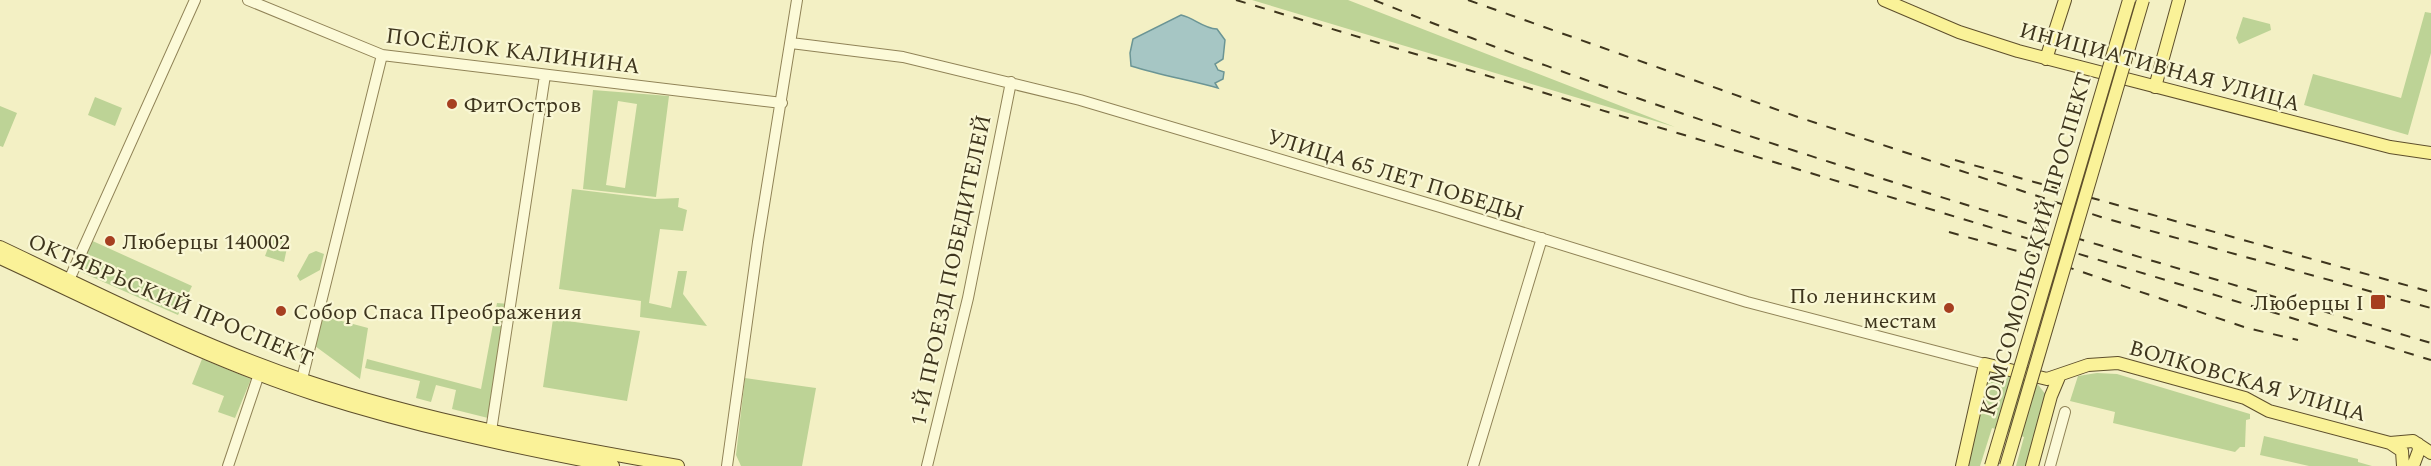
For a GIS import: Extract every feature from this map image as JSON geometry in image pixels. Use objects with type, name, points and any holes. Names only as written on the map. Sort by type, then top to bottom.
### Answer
[{"type":"main road","name":"ИНИЦИАТИВНАЯ УЛИЦА","points":[[1884,0],[1959,32],[2046,59],[2390,147],[2431,153]]},
{"type":"main road","points":[[2046,59],[2065,0]]},
{"type":"main road","name":"КОМСОМОЛЬСКИЙ ПРОСПЕКТ","points":[[1991,466],[2129,0]]},
{"type":"main road","name":"КОМСОМОЛЬСКИЙ ПРОСПЕКТ","points":[[2006,466],[2143,0]]},
{"type":"main road","points":[[2155,87],[2179,0]]},
{"type":"main road","name":"ОКТЯБРЬСКИЙ ПРОСПЕКТ","points":[[0,247],[223,348],[302,380],[491,431],[678,466]]},
{"type":"main road","name":"ОКТЯБРЬСКИЙ ПРОСПЕКТ","points":[[0,258],[168,336],[315,395],[438,429],[613,466]]},
{"type":"main road","name":"ВОЛКОВСКАЯ УЛИЦА","points":[[2059,377],[2088,365],[2118,363],[2245,398],[2269,411],[2390,442],[2408,457],[2421,454]]},
{"type":"main road","points":[[1962,466],[1985,364],[2044,379],[2059,377]]},
{"type":"main road","points":[[2032,466],[2051,396],[2059,377]]},
{"type":"street","points":[[69,280],[195,0]]},
{"type":"street","name":"ПОСЁЛОК КАЛИНИНА","points":[[248,0],[382,55],[782,103]]},
{"type":"street","points":[[727,466],[758,242],[797,0]]},
{"type":"street","name":"УЛИЦА 65 ЛЕТ ПОБЕДЫ","points":[[791,43],[903,57],[1080,100],[1542,238],[1747,302],[1985,364]]},
{"type":"street","points":[[302,380],[382,55]]},
{"type":"street","points":[[491,431],[545,75]]},
{"type":"street","name":"1-Й ПРОЕЗД ПОБЕДИТЕЛЕЙ","points":[[927,466],[968,298],[1011,82]]},
{"type":"street","points":[[1473,466],[1542,238]]},
{"type":"street","points":[[228,466],[259,374]]},
{"type":"street","points":[[2050,466],[2065,412]]},
{"type":"green space","points":[[1252,0],[1348,0],[1675,127]]},
{"type":"green space","points":[[2425,12],[2431,13],[2431,53],[2408,135],[2304,105],[2313,74],[2401,98]]},
{"type":"green space","points":[[2243,17],[2270,24],[2271,30],[2239,44],[2236,38]]},
{"type":"green space","points":[[593,90],[669,96],[656,197],[583,189]],"holes":[[[618,101],[637,104],[625,188],[606,185]]]},
{"type":"green space","points":[[95,97],[122,108],[115,126],[88,115]]},
{"type":"green space","points":[[0,106],[17,113],[3,147],[0,146]]},
{"type":"green space","points":[[572,189],[655,199],[679,198],[678,207],[687,210],[683,231],[660,229],[649,303],[671,308],[678,271],[687,271],[683,294],[707,326],[640,317],[641,301],[559,289]]},
{"type":"green space","points":[[273,235],[288,243],[284,262],[265,256]]},
{"type":"green space","points":[[86,238],[192,286],[178,315],[72,268]]},
{"type":"green space","points":[[316,251],[324,254],[320,270],[300,281],[297,276],[309,254]]},
{"type":"green space","points":[[497,303],[509,304],[492,419],[452,409],[456,390],[436,385],[431,402],[416,398],[420,381],[365,368],[367,359],[481,389]]},
{"type":"green space","points":[[323,316],[368,328],[360,379],[315,346]]},
{"type":"green space","points":[[553,319],[640,331],[627,401],[543,387]]},
{"type":"green space","points":[[202,359],[251,379],[235,418],[218,412],[224,396],[192,384]]},
{"type":"green space","points":[[2097,373],[2117,374],[2250,414],[2250,419],[2246,420],[2245,447],[2240,447],[2235,452],[2113,423],[2115,412],[2070,401],[2078,376]]},
{"type":"green space","points":[[2006,375],[2036,382],[2046,395],[2028,466],[2016,466],[2024,437],[1992,428],[1980,466],[1967,466],[1984,388],[1993,377]]},
{"type":"green space","points":[[745,378],[816,388],[802,466],[741,466],[736,455]]},
{"type":"green space","points":[[2264,436],[2358,459],[2358,462],[2372,466],[2309,466],[2260,455]]},
{"type":"water","points":[[1181,15],[1217,29],[1225,40],[1223,59],[1215,64],[1218,70],[1224,72],[1223,79],[1215,83],[1218,88],[1131,66],[1130,53],[1133,39]]},
{"type":"railway","points":[[1236,0],[2431,360]]},
{"type":"railway","points":[[1374,0],[1634,97],[1766,141],[2032,225],[2431,343]]},
{"type":"railway","points":[[1468,0],[1795,116],[2104,218],[2431,308]]},
{"type":"railway","points":[[1955,160],[2431,292]]},
{"type":"railway","points":[[1949,232],[2035,256],[2247,328],[2298,340]]},
{"type":"place","name":"ФитОстров","points":[[452,104]]},
{"type":"place","name":"Люберцы 140002","points":[[110,241]]},
{"type":"place","name":"Люберцы I","points":[[2378,302]]},
{"type":"place","name":"По ленинским местам","points":[[1949,308]]},
{"type":"place","name":"Собор Спаса Преображения","points":[[281,311]]}]
